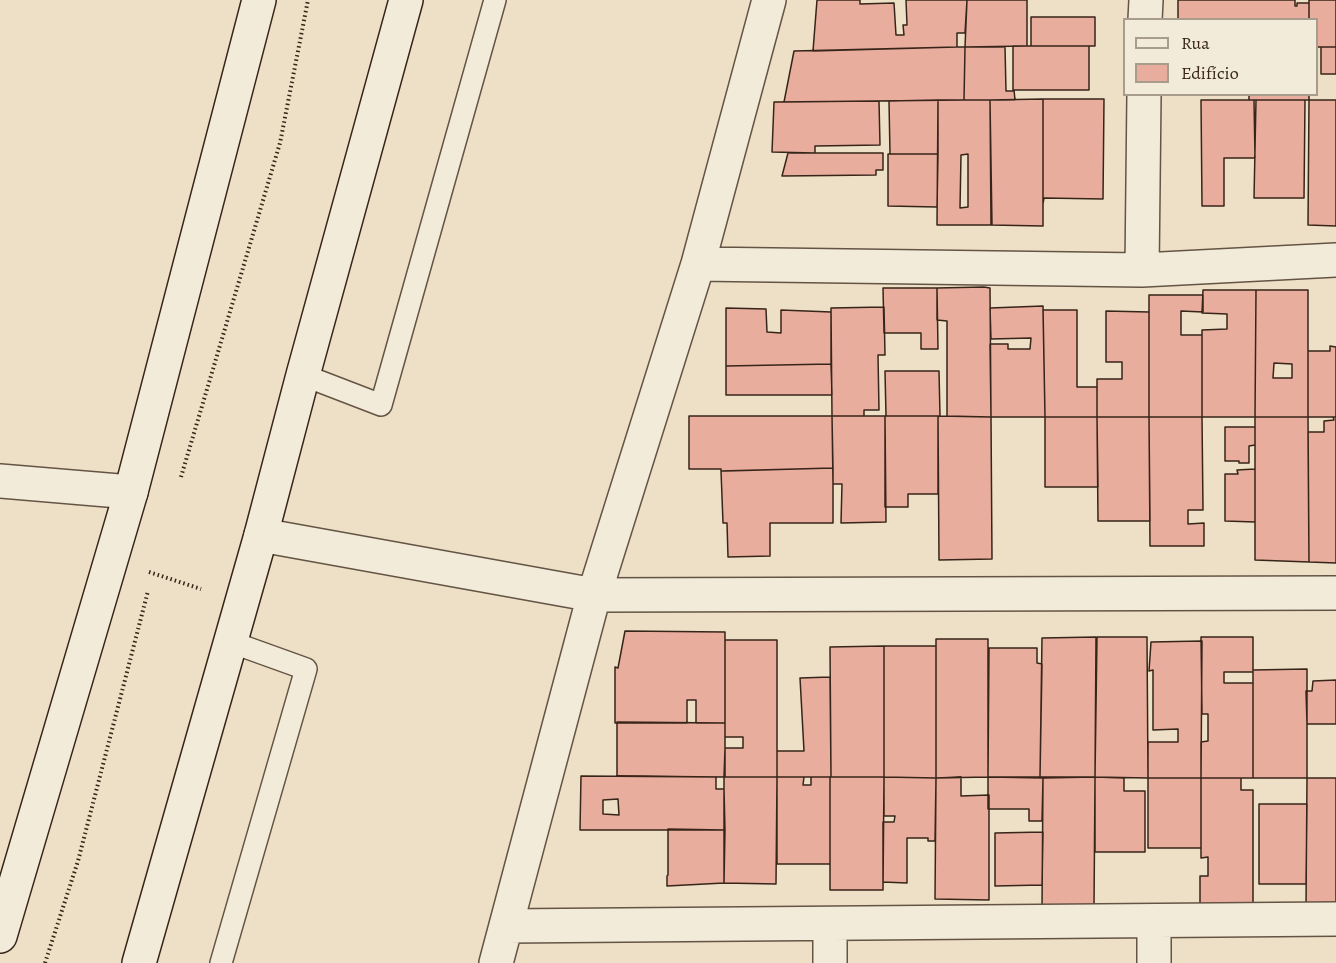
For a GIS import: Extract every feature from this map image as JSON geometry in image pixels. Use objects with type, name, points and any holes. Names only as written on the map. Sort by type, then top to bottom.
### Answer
[{"type":"street","points":[[0,936],[131,492],[259,0]]},
{"type":"street","points":[[139,963],[261,535],[406,0]]},
{"type":"street","points":[[496,963],[594,595],[698,264],[769,0]]},
{"type":"street","points":[[1145,18],[1146,0]]},
{"type":"street","points":[[1142,270],[1144,96]]},
{"type":"street","points":[[698,264],[1142,270],[1336,260]]},
{"type":"street","points":[[0,481],[131,492]]},
{"type":"street","points":[[261,535],[594,595],[1336,593]]},
{"type":"street","points":[[506,926],[1336,919]]},
{"type":"street","points":[[1154,921],[1154,963]]},
{"type":"street","points":[[830,924],[830,963]]},
{"type":"lane","points":[[303,375],[381,405],[495,0]]},
{"type":"lane","points":[[221,963],[306,669],[231,642]]},
{"type":"path","points":[[179,484],[280,143],[308,0]]},
{"type":"path","points":[[110,563],[153,573],[242,603]]},
{"type":"path","points":[[153,573],[156,563]]},
{"type":"path","points":[[45,963],[78,861],[150,585]]},
{"type":"building","points":[[817,0],[860,0],[860,4],[894,3],[896,35],[904,35],[903,25],[907,25],[906,0],[967,0],[965,33],[957,33],[957,47],[813,51]]},
{"type":"building","points":[[967,0],[1027,0],[1027,46],[965,47]]},
{"type":"building","points":[[1178,0],[1295,0],[1295,6],[1297,3],[1309,3],[1309,18],[1178,18]]},
{"type":"building","points":[[1309,0],[1336,0],[1336,47],[1318,47],[1318,18],[1309,18]]},
{"type":"building","points":[[1031,17],[1095,17],[1095,46],[1031,46]]},
{"type":"building","points":[[1013,46],[1089,46],[1089,90],[1014,90],[1015,100],[964,100],[965,47],[1005,47],[1006,91],[1013,91]]},
{"type":"building","points":[[965,47],[964,100],[784,102],[794,51]]},
{"type":"building","points":[[1321,47],[1336,47],[1336,74],[1321,74]]},
{"type":"building","points":[[1249,96],[1309,96],[1309,100],[1249,100]]},
{"type":"building","points":[[1043,99],[1104,99],[1103,199],[1044,198],[1043,204]]},
{"type":"building","points":[[1043,99],[1043,226],[991,225],[990,100]]},
{"type":"building","points":[[938,100],[990,100],[992,225],[937,225]],"holes":[[[968,154],[968,207],[960,208],[961,155]]]},
{"type":"building","points":[[938,100],[938,154],[890,154],[889,101]]},
{"type":"building","points":[[1201,100],[1254,100],[1255,158],[1224,158],[1224,206],[1202,206]]},
{"type":"building","points":[[1256,100],[1305,100],[1304,198],[1254,198]]},
{"type":"building","points":[[1309,100],[1336,100],[1336,226],[1308,225]]},
{"type":"building","points":[[879,101],[880,145],[815,146],[815,153],[772,152],[774,102]]},
{"type":"building","points":[[788,153],[883,153],[883,170],[876,170],[876,175],[782,176]]},
{"type":"building","points":[[888,154],[938,154],[937,207],[888,206]]},
{"type":"building","points":[[883,288],[937,288],[938,349],[921,349],[921,333],[884,333]]},
{"type":"building","points":[[937,288],[990,288],[991,417],[947,416],[947,321],[937,320]]},
{"type":"building","points":[[1203,290],[1256,290],[1255,417],[1202,417],[1202,330],[1227,329],[1227,314],[1202,313]]},
{"type":"building","points":[[1256,290],[1308,290],[1308,417],[1255,417]],"holes":[[[1274,363],[1292,364],[1292,378],[1273,378]]]},
{"type":"building","points":[[1149,295],[1203,295],[1203,312],[1181,311],[1181,335],[1202,335],[1202,417],[1149,417]]},
{"type":"building","points":[[1043,306],[1045,417],[991,417],[990,344],[1008,344],[1008,349],[1030,349],[1031,338],[991,339],[990,308]]},
{"type":"building","points":[[884,307],[885,355],[878,355],[879,410],[864,410],[864,416],[832,416],[831,308]]},
{"type":"building","points":[[726,308],[766,309],[767,332],[781,333],[781,310],[831,312],[831,364],[726,366]]},
{"type":"building","points":[[1043,310],[1077,310],[1077,387],[1097,387],[1097,417],[1045,417]]},
{"type":"building","points":[[1106,311],[1149,312],[1149,417],[1097,417],[1097,379],[1122,379],[1122,362],[1106,362]]},
{"type":"building","points":[[1330,346],[1336,347],[1336,417],[1308,417],[1308,351],[1330,351]]},
{"type":"building","points":[[831,364],[832,395],[726,395],[726,366]]},
{"type":"building","points":[[885,371],[939,371],[940,416],[886,416]]},
{"type":"building","points":[[689,416],[832,416],[833,468],[726,471],[689,469]]},
{"type":"building","points":[[832,416],[885,416],[886,522],[841,523],[842,484],[833,484]]},
{"type":"building","points":[[885,416],[938,416],[938,494],[908,494],[908,507],[885,507]]},
{"type":"building","points":[[938,416],[991,417],[992,559],[939,560]]},
{"type":"building","points":[[1045,417],[1097,417],[1098,487],[1045,487]]},
{"type":"building","points":[[1097,417],[1149,417],[1150,521],[1098,521]]},
{"type":"building","points":[[1149,417],[1202,417],[1203,510],[1188,510],[1188,524],[1204,523],[1204,546],[1150,546]]},
{"type":"building","points":[[1255,417],[1308,417],[1309,562],[1255,560]]},
{"type":"building","points":[[1333,417],[1336,417],[1336,563],[1309,562],[1308,432],[1324,432],[1324,421],[1334,420]]},
{"type":"building","points":[[1225,427],[1255,427],[1255,445],[1249,446],[1249,463],[1225,461]]},
{"type":"building","points":[[833,468],[833,523],[770,523],[770,556],[728,557],[727,523],[723,523],[721,471]]},
{"type":"building","points":[[1255,469],[1255,522],[1225,521],[1225,474],[1238,474],[1237,470]]},
{"type":"building","points":[[625,631],[725,632],[725,723],[696,723],[696,700],[687,700],[687,723],[615,723],[615,667],[618,668]]},
{"type":"building","points":[[1096,637],[1095,777],[1040,777],[1042,638]]},
{"type":"building","points":[[1097,637],[1147,637],[1148,778],[1095,777]]},
{"type":"building","points":[[1201,637],[1253,637],[1253,672],[1224,672],[1224,683],[1253,683],[1253,778],[1201,778],[1201,742],[1208,741],[1208,714],[1202,714]]},
{"type":"building","points":[[936,639],[988,639],[988,777],[936,778]]},
{"type":"building","points":[[725,640],[777,640],[777,777],[724,777],[725,748],[743,748],[743,737],[725,737]]},
{"type":"building","points":[[1202,641],[1201,778],[1148,778],[1148,742],[1178,742],[1178,729],[1153,730],[1153,670],[1149,671],[1151,642]]},
{"type":"building","points":[[884,646],[936,646],[936,778],[884,777]]},
{"type":"building","points":[[884,646],[884,777],[831,777],[830,647]]},
{"type":"building","points":[[989,648],[1037,648],[1037,663],[1042,664],[1040,777],[988,777]]},
{"type":"building","points":[[1307,669],[1307,778],[1253,778],[1253,670]]},
{"type":"building","points":[[830,677],[831,777],[777,777],[777,751],[804,751],[800,678]]},
{"type":"building","points":[[1336,680],[1336,724],[1307,724],[1306,691],[1312,691],[1313,681]]},
{"type":"building","points":[[617,722],[725,723],[725,777],[617,776]]},
{"type":"building","points":[[581,776],[716,777],[716,789],[724,789],[725,830],[580,830]],"holes":[[[618,799],[619,815],[603,814],[603,800]]]},
{"type":"building","points":[[724,777],[777,777],[776,884],[724,883]]},
{"type":"building","points":[[777,777],[804,777],[803,785],[811,785],[811,777],[830,777],[830,864],[777,864]]},
{"type":"building","points":[[830,777],[884,777],[883,890],[830,890]]},
{"type":"building","points":[[884,777],[936,778],[935,841],[928,841],[928,838],[907,838],[907,883],[883,882],[883,822],[894,822],[895,816],[884,816]]},
{"type":"building","points":[[961,777],[961,796],[989,795],[989,900],[935,899],[936,778]]},
{"type":"building","points":[[988,777],[1043,778],[1042,821],[1029,821],[1029,809],[988,809]]},
{"type":"building","points":[[1095,777],[1124,778],[1124,791],[1145,791],[1145,852],[1095,852]]},
{"type":"building","points":[[1095,777],[1094,908],[1042,908],[1043,778]]},
{"type":"building","points":[[1148,778],[1201,778],[1201,848],[1148,848]]},
{"type":"building","points":[[1201,778],[1241,778],[1241,790],[1253,790],[1253,907],[1200,906],[1200,876],[1208,876],[1208,857],[1201,858]]},
{"type":"building","points":[[1307,778],[1336,778],[1336,903],[1306,907]]},
{"type":"building","points":[[1259,804],[1307,804],[1306,884],[1259,884]]},
{"type":"building","points":[[668,829],[725,830],[724,883],[667,886]]},
{"type":"building","points":[[1043,832],[1042,885],[995,886],[995,833]]}]
